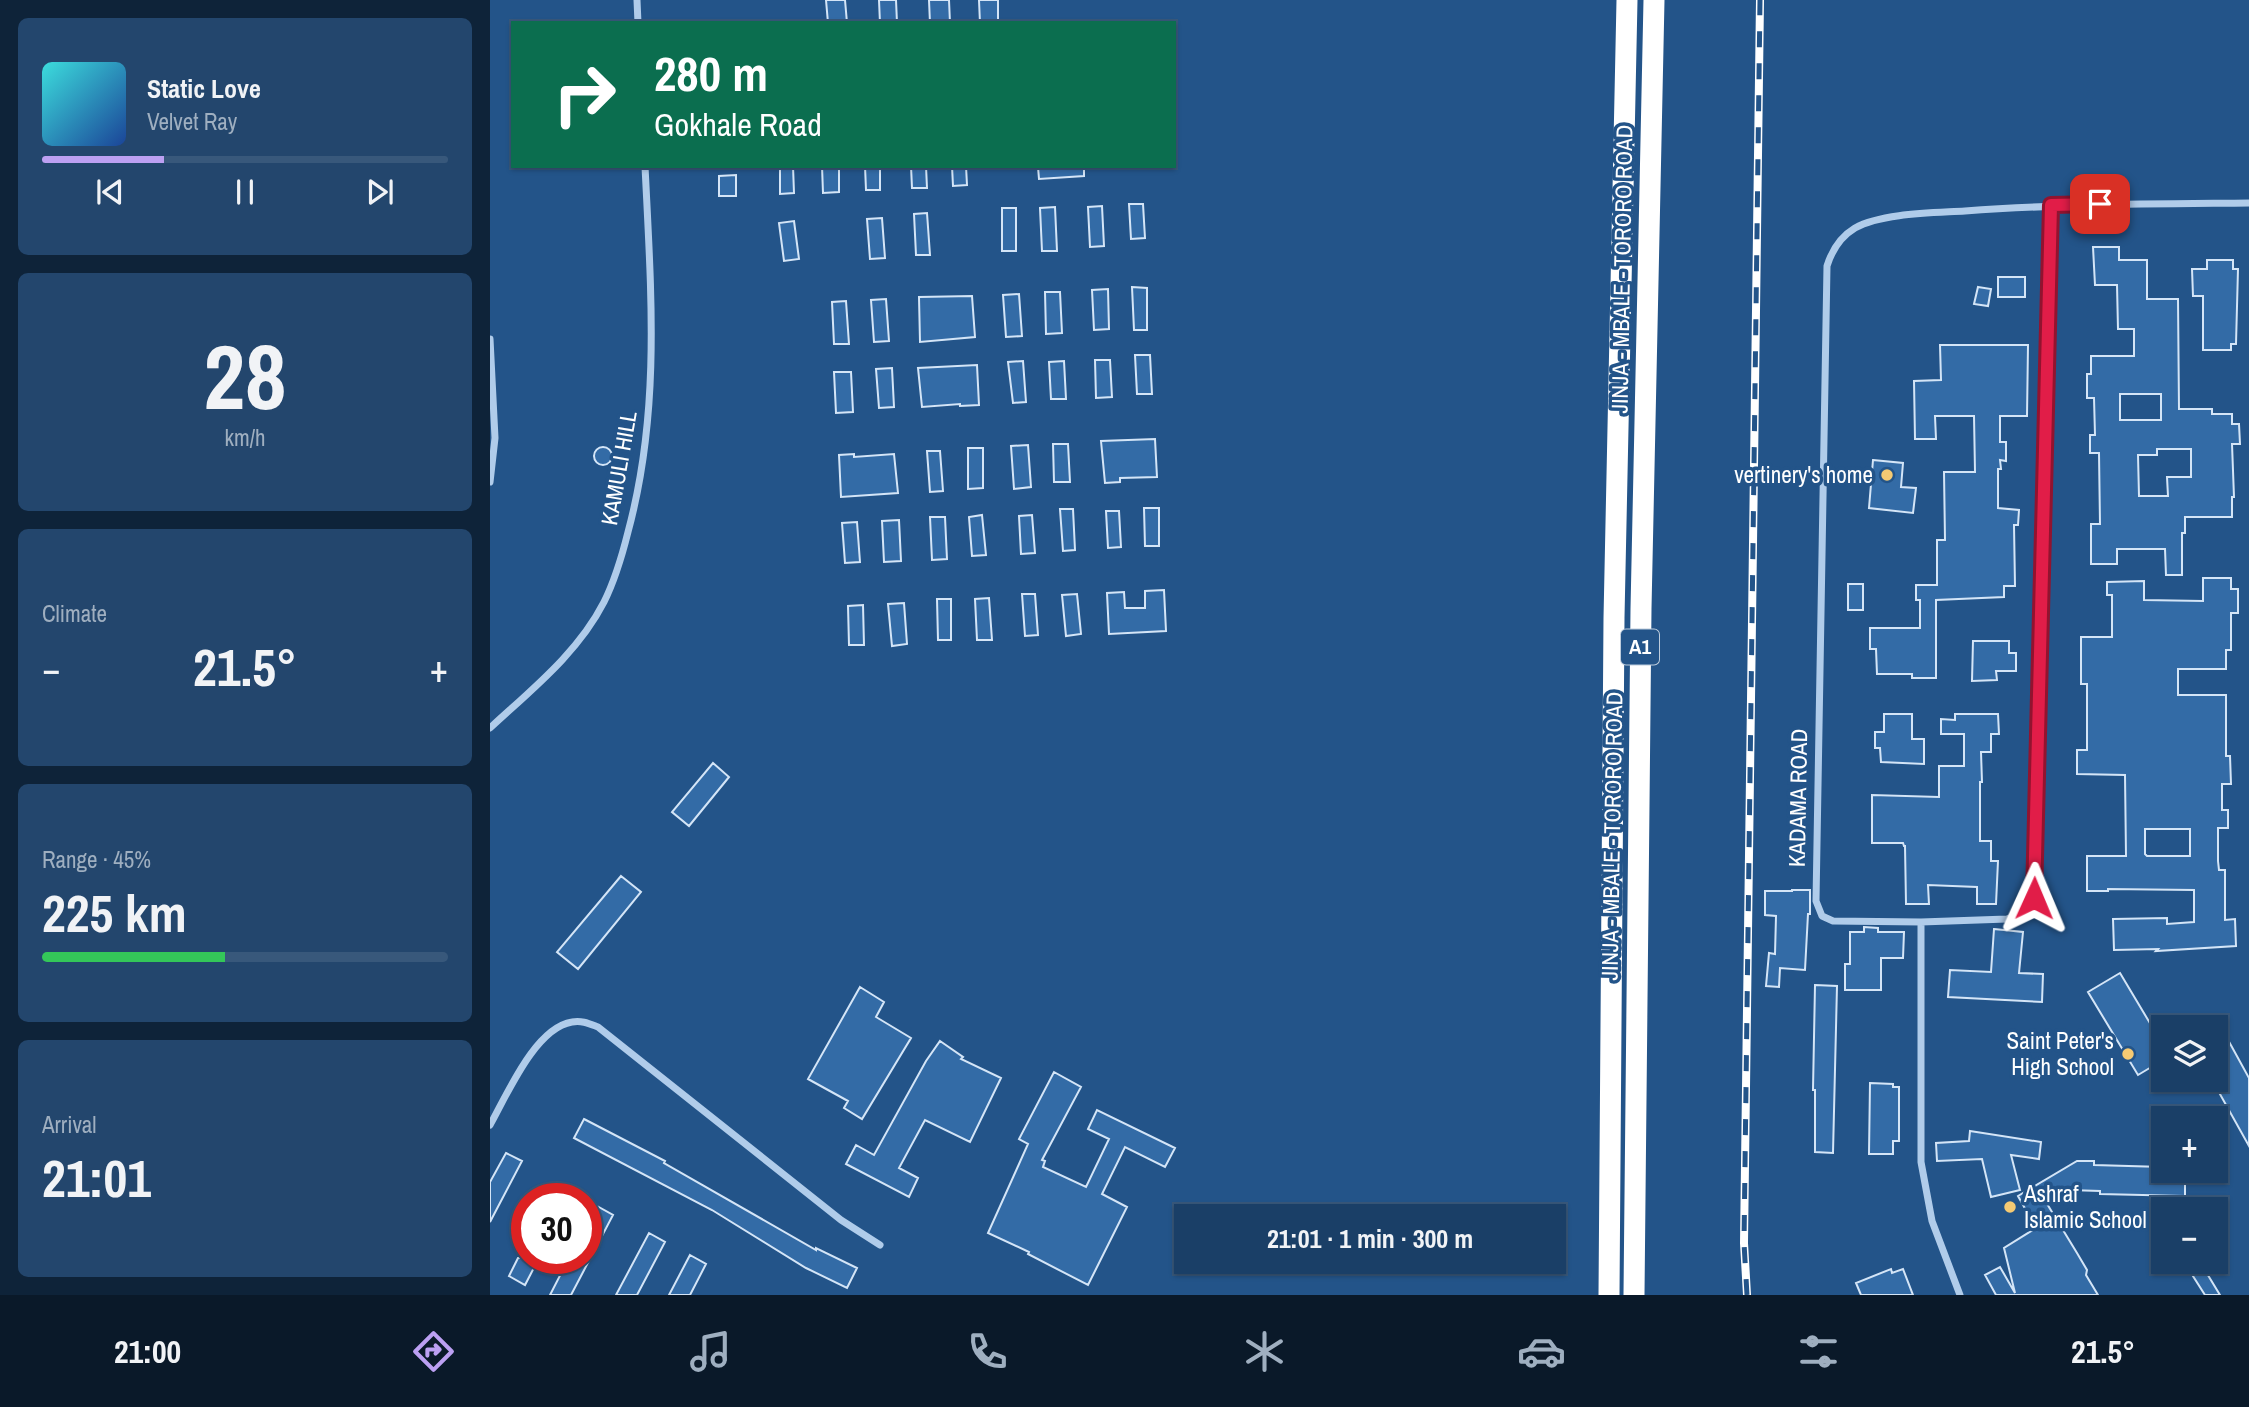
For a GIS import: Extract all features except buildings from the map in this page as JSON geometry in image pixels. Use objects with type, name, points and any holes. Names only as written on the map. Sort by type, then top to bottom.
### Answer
[{"type":"highway","name":"JINJA - MBALE - TORORO ROAD","points":[[1609,1295],[1614,618],[1627,0]]},
{"type":"highway","name":"JINJA - MBALE - TORORO ROAD","points":[[1634,1295],[1641,609],[1654,0]]},
{"type":"street","points":[[638,0],[638,21]]},
{"type":"street","name":"KAMULI HILL","points":[[490,728],[561,662],[586,631],[604,603],[620,563],[637,497],[646,442],[652,369],[645,168]]},
{"type":"street","points":[[2051,205],[2249,203]]},
{"type":"street","name":"KADAMA ROAD","points":[[2051,205],[2034,898],[2029,907],[2016,917],[1921,922],[1833,921],[1822,916],[1816,901],[1827,266],[1831,253],[1841,239],[1855,228],[1870,222],[1909,215],[2051,205]]},
{"type":"street","points":[[490,339],[495,438],[490,482]]},
{"type":"street","points":[[1921,922],[1921,1162],[1932,1220],[1960,1295]]},
{"type":"street","points":[[490,1125],[533,1050],[551,1032],[570,1022],[582,1021],[598,1027],[841,1220],[880,1245]]},
{"type":"railway","points":[[1747,1295],[1744,1243],[1760,0]]},
{"type":"place","name":"vertinery's home","points":[[1887,475]]},
{"type":"place","name":"Saint Peter's High School","points":[[2128,1054]]},
{"type":"place","name":"Ashraf Islamic School","points":[[2010,1207]]},
{"type":"route","points":[[2034,898],[2051,205],[2100,204]]}]
